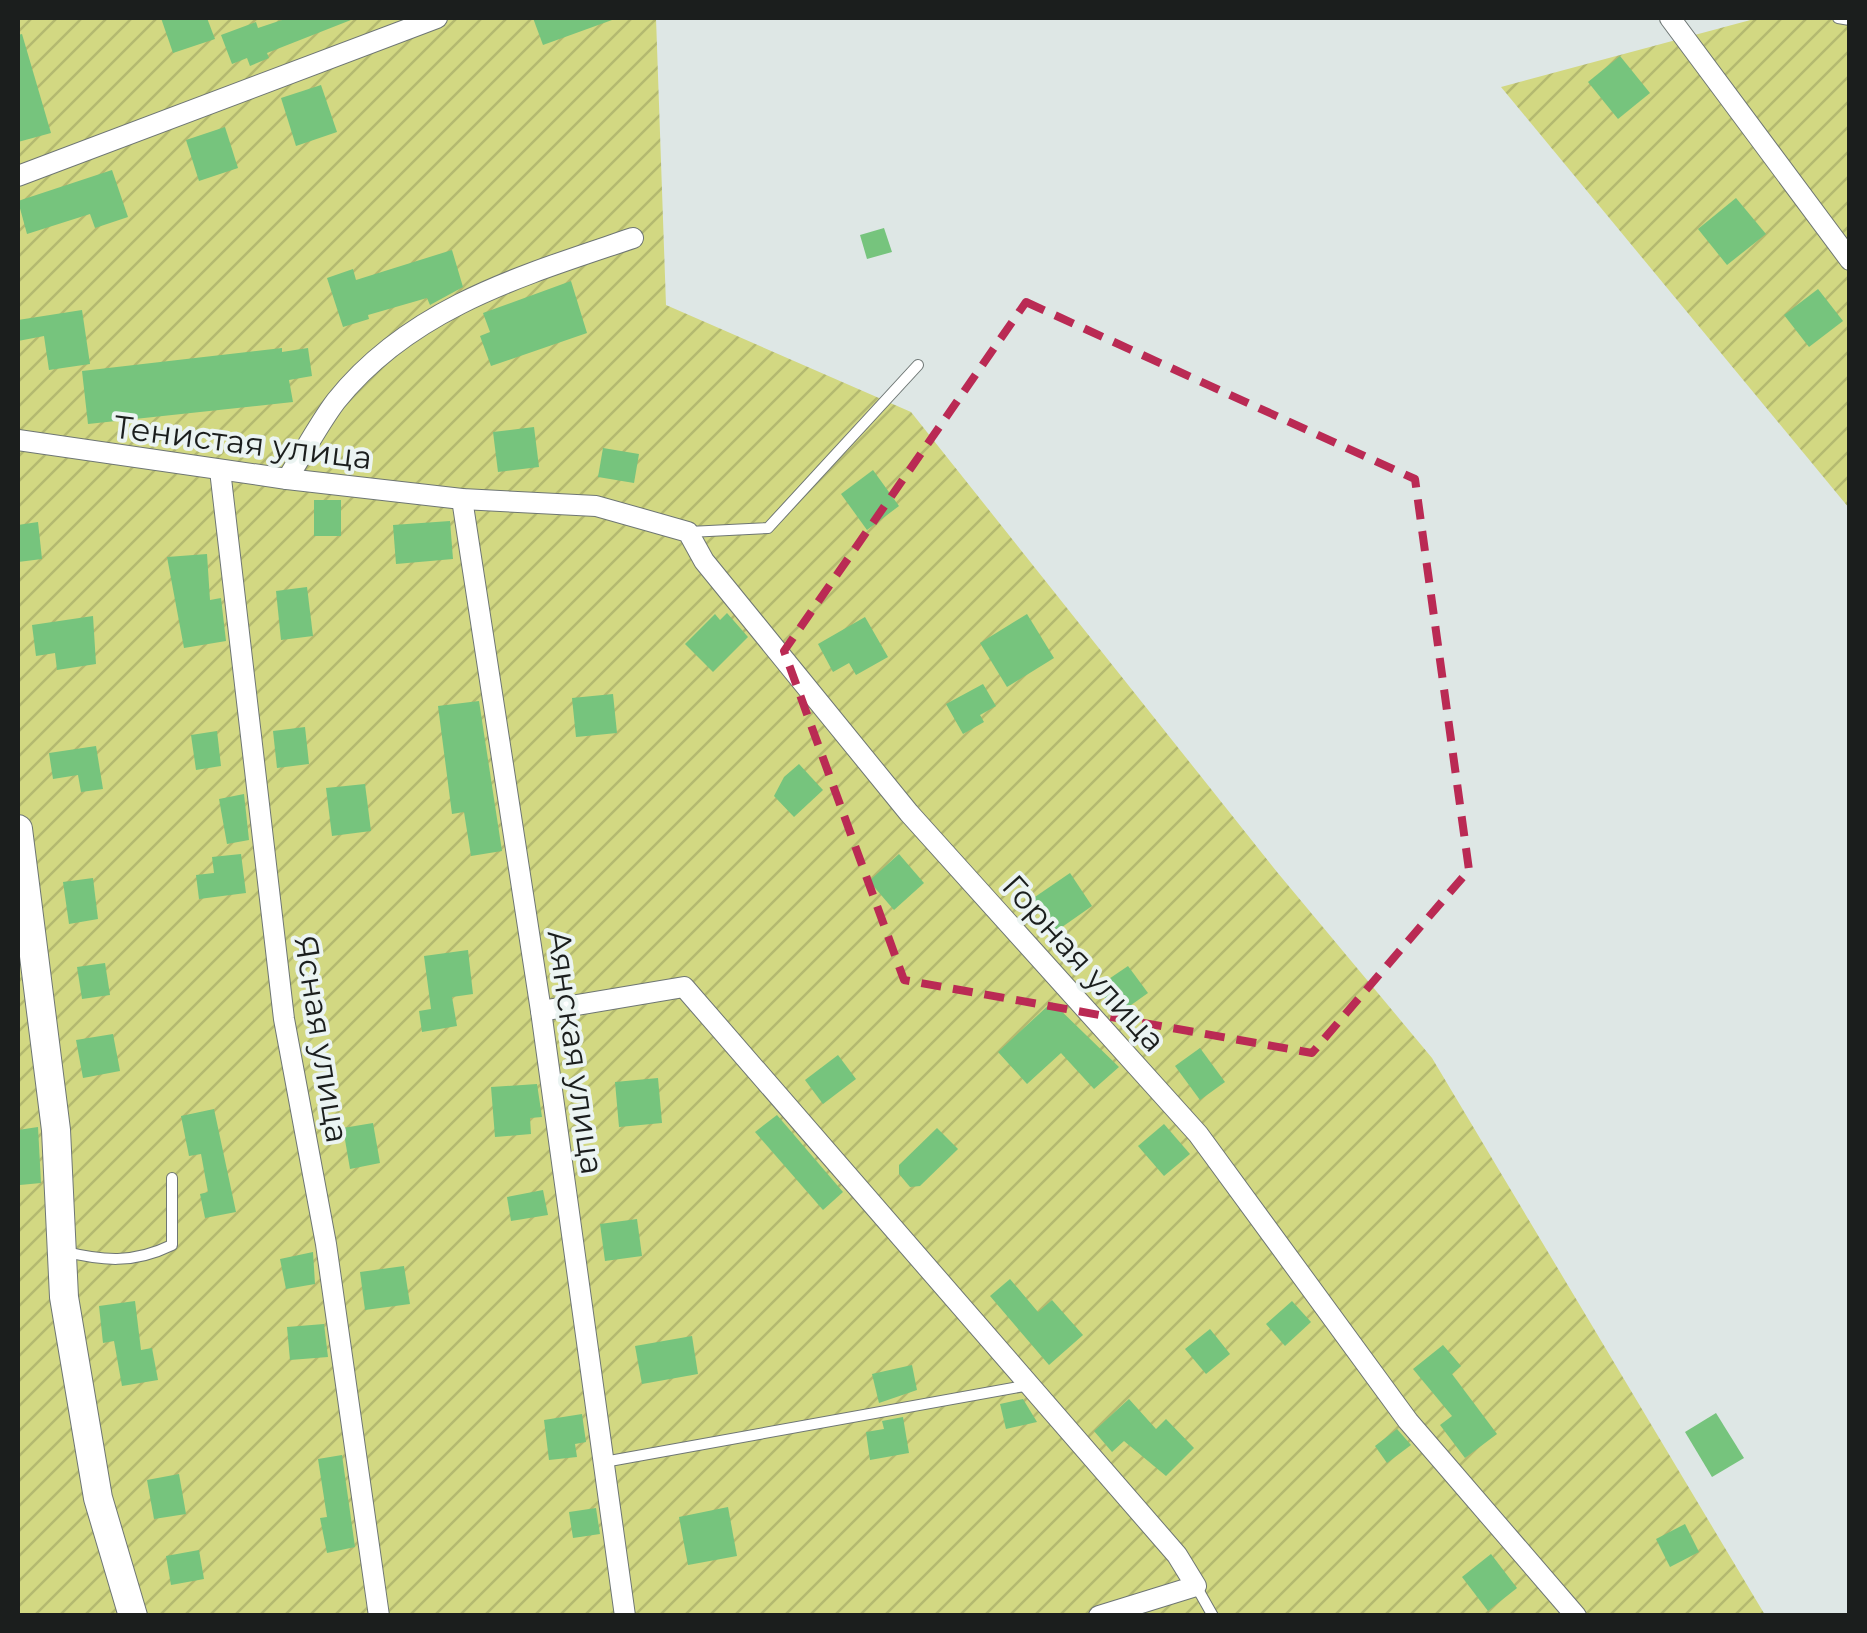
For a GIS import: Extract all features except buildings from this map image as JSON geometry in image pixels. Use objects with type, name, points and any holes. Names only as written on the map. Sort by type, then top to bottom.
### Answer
[{"type":"main road","points":[[18,829],[56,1130],[64,1297],[98,1498],[133,1616]]},
{"type":"street","points":[[18,176],[437,18]]},
{"type":"street","points":[[1670,18],[1850,260]]},
{"type":"street","points":[[288,479],[337,401],[411,329],[494,285],[633,238]]},
{"type":"street","name":"Тенистая улица","points":[[18,440],[288,479],[462,498]]},
{"type":"street","name":"Ясная улица","points":[[220,470],[284,1020],[326,1244],[379,1616]]},
{"type":"street","points":[[462,498],[596,506],[688,532]]},
{"type":"street","name":"Аянская улица","points":[[462,498],[541,1011],[625,1616]]},
{"type":"street","name":"Горная улица","points":[[688,532],[704,561],[909,812],[1198,1134],[1408,1420],[1576,1616]]},
{"type":"street","points":[[541,1011],[684,987],[1178,1555],[1196,1586],[1099,1616]]},
{"type":"lane","points":[[1838,18],[1850,20]]},
{"type":"lane","points":[[688,532],[768,528],[918,365]]},
{"type":"lane","points":[[62,1251],[107,1262],[148,1257],[172,1245],[172,1178]]},
{"type":"lane","points":[[604,1462],[1030,1385]]},
{"type":"lane","points":[[1196,1586],[1212,1616]]},
{"type":"highlighted area","points":[[1026,302],[1415,479],[1469,870],[1312,1053],[904,980],[784,651]]},
{"type":"green space","points":[[18,18],[656,18],[666,305],[911,412],[1277,872],[1432,1058],[1765,1615],[18,1615]]},
{"type":"green space","points":[[1758,18],[1849,18],[1849,508],[1501,87]]}]
